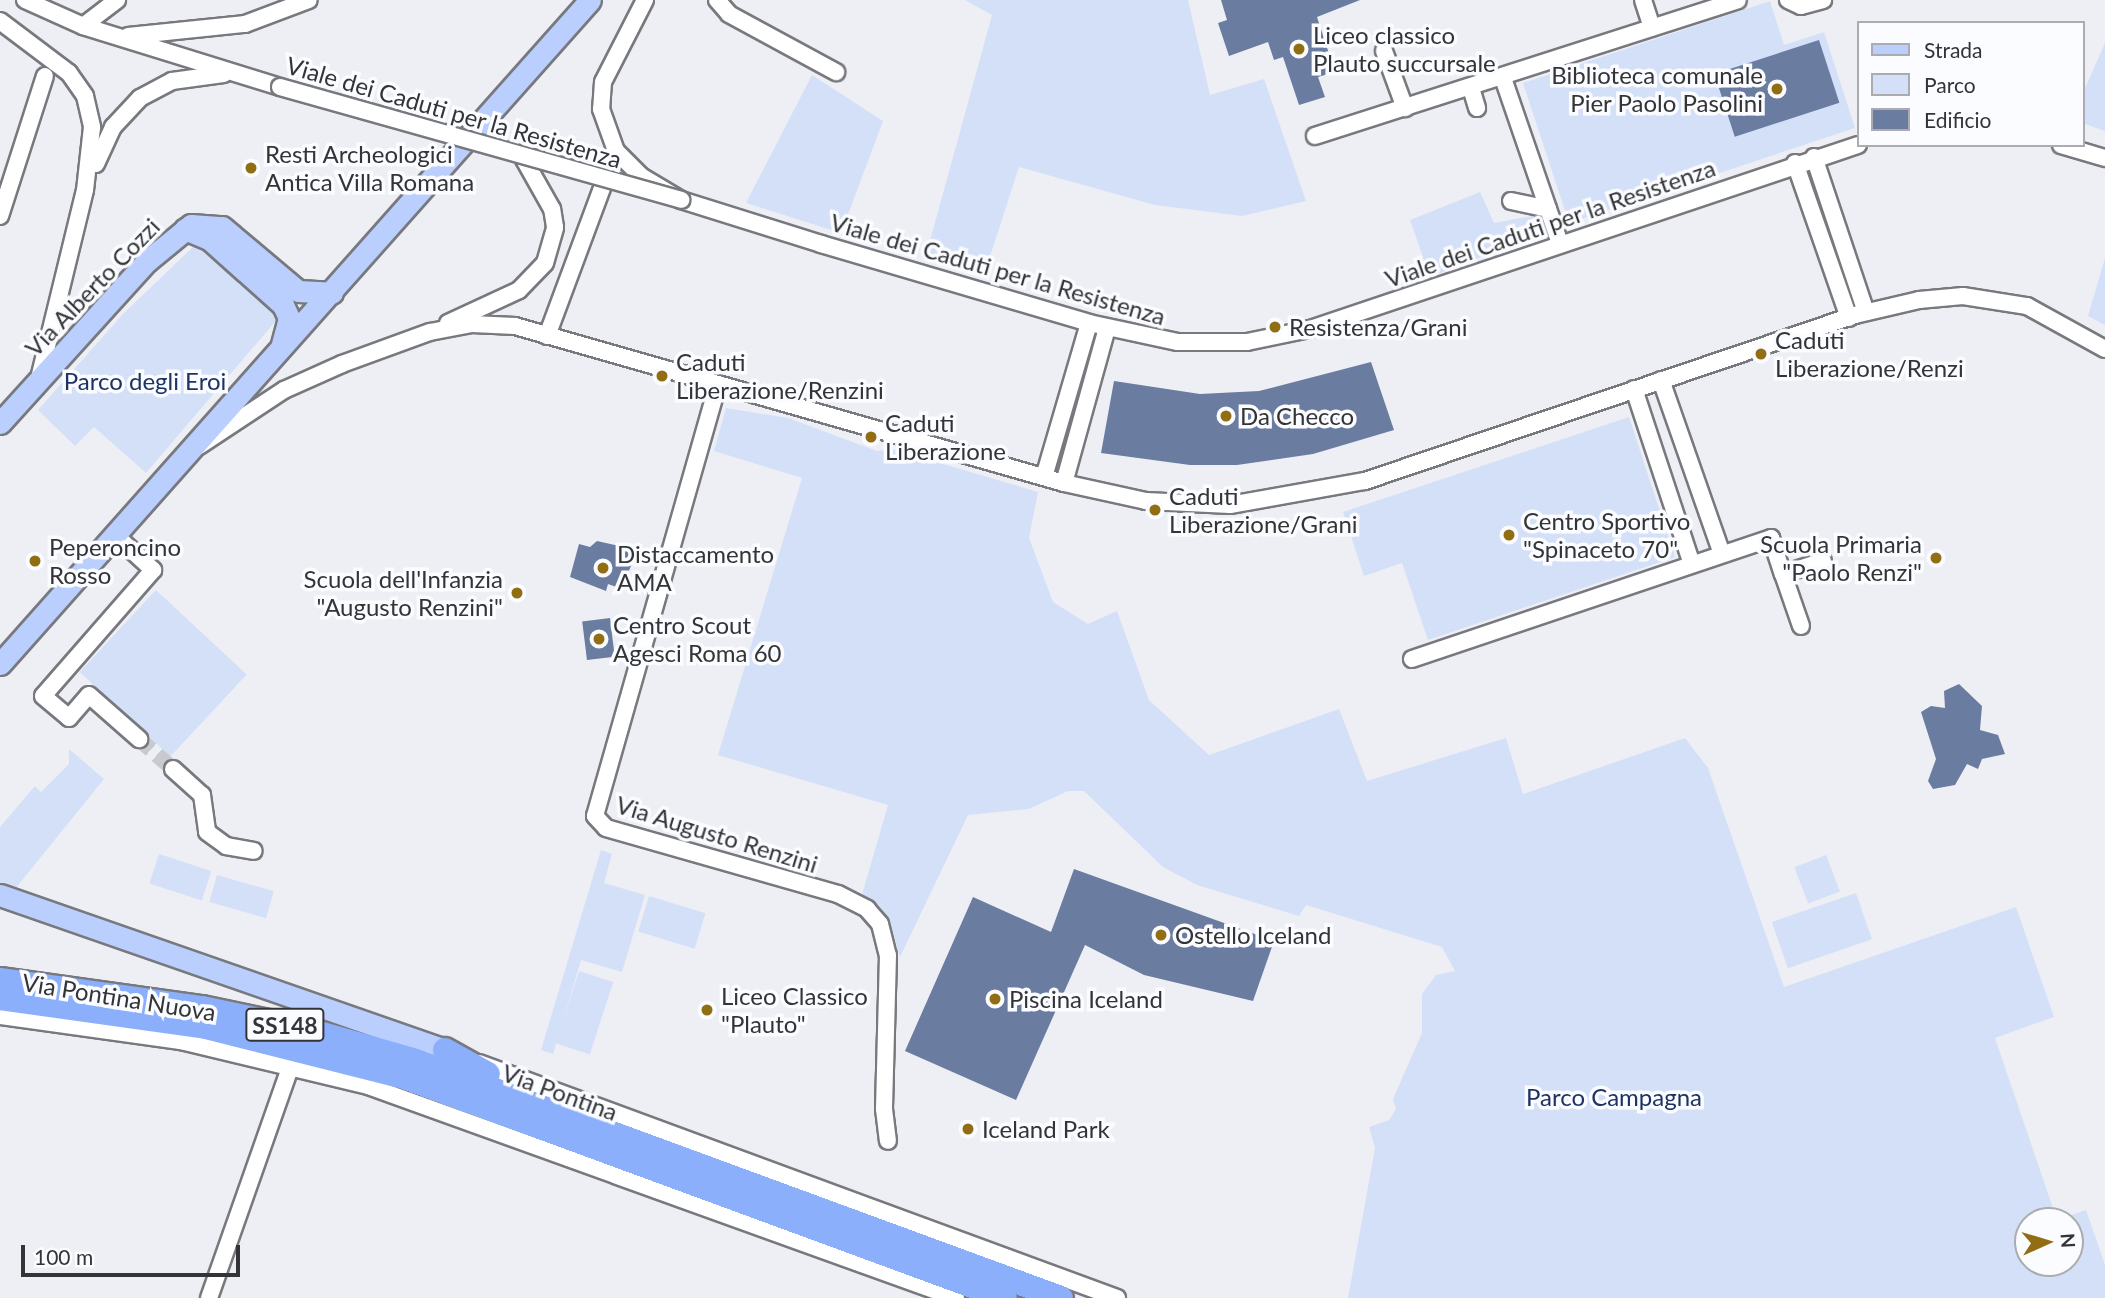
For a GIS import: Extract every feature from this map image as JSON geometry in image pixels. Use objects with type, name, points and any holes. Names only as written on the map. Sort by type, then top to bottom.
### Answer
[{"type":"highway","name":"Via Pontina Nuova","points":[[0,980],[100,990],[312,1031],[557,1121]]},
{"type":"highway","name":"Via Pontina Nuova","points":[[0,998],[103,1010],[308,1049],[557,1121]]},
{"type":"highway","points":[[444,1050],[557,1121]]},
{"type":"highway","name":"Via Pontina","points":[[557,1121],[1006,1298]]},
{"type":"highway","name":"Via Pontina","points":[[557,1121],[1061,1298]]},
{"type":"main road","points":[[0,664],[590,0]]},
{"type":"main road","name":"Via Alberto Cozzi","points":[[0,424],[147,261],[185,229],[215,223],[294,288],[331,293]]},
{"type":"main road","name":"Via Alberto Cozzi","points":[[185,229],[209,239],[283,304],[289,323],[278,353]]},
{"type":"main road","name":"Via Pontina","points":[[0,895],[444,1050]]},
{"type":"street","name":"Viale dei Caduti per la Resistenza","points":[[25,0],[83,26],[280,87],[681,200],[1089,323],[1178,342],[1270,338],[1355,315],[1559,241],[1856,146]]},
{"type":"street","points":[[83,26],[117,0]]},
{"type":"street","points":[[118,37],[232,26],[309,0]]},
{"type":"street","points":[[645,0],[603,82],[602,121],[627,164],[681,200]]},
{"type":"street","points":[[717,0],[729,14],[836,72]]},
{"type":"street","points":[[1643,0],[1652,28]]},
{"type":"street","points":[[1315,136],[1503,78],[1719,3],[1737,0]]},
{"type":"street","points":[[1788,0],[1801,6],[1823,0]]},
{"type":"street","name":"Viale dei Caduti per la Resistenza","points":[[0,21],[56,60],[85,96],[92,127],[85,190],[38,382]]},
{"type":"street","points":[[1384,51],[1405,108]]},
{"type":"street","name":"Viale dei Caduti per la Resistenza","points":[[85,190],[113,127],[140,98],[191,76],[244,74]]},
{"type":"street","points":[[0,216],[45,76]]},
{"type":"street","points":[[1503,78],[1559,241]]},
{"type":"street","points":[[1471,88],[1477,108]]},
{"type":"street","points":[[2068,147],[2105,158]]},
{"type":"street","points":[[186,454],[284,390],[430,331],[519,290],[545,263],[555,227],[552,209],[522,156]]},
{"type":"street","points":[[1814,158],[1866,312]]},
{"type":"street","points":[[1795,163],[1849,318]]},
{"type":"street","points":[[547,335],[604,180]]},
{"type":"street","points":[[1511,201],[1548,209]]},
{"type":"street","points":[[430,331],[493,325],[547,335],[1064,484],[1172,504],[1279,500],[1365,481],[1866,312],[1936,298],[1991,299],[2051,315],[2105,349]]},
{"type":"street","points":[[1044,477],[1089,323]]},
{"type":"street","points":[[1064,484],[1107,328]]},
{"type":"street","points":[[1661,380],[1722,554]]},
{"type":"street","name":"Via Augusto Renzini","points":[[718,384],[595,816],[606,828],[838,894],[867,909],[880,924],[888,955],[884,1109],[888,1141]]},
{"type":"street","points":[[1634,389],[1692,564]]},
{"type":"street","points":[[115,535],[153,570],[43,696],[69,718],[89,695],[139,739]]},
{"type":"street","points":[[1412,659],[1771,538],[1801,626]]},
{"type":"street","points":[[1783,574],[1823,561]]},
{"type":"street","points":[[173,769],[202,795],[207,832],[226,846],[254,851]]},
{"type":"street","points":[[0,1016],[150,1035],[291,1065],[458,1116],[956,1298]]},
{"type":"street","name":"Via Pontina","points":[[444,1050],[1117,1298]]},
{"type":"street","points":[[209,1298],[291,1065]]},
{"type":"green space","points":[[965,0],[1188,0],[1210,95],[1264,79],[1306,201],[1242,216],[1155,205],[1019,167],[984,275],[925,259],[992,15]]},
{"type":"green space","points":[[1770,1],[1784,45],[1824,32],[1855,128],[1569,223],[1523,83]]},
{"type":"green space","points":[[2105,43],[2105,131],[2084,124],[2084,90]]},
{"type":"green space","points":[[812,75],[883,121],[841,233],[746,203]]},
{"type":"green space","points":[[1480,192],[1494,223],[1543,214],[1548,230],[1430,277],[1410,220]]},
{"type":"green space","name":"Parco degli Eroi","points":[[195,245],[280,316],[146,473],[94,427],[75,446],[38,410],[123,314]]},
{"type":"green space","points":[[2105,258],[2105,325],[2088,316]]},
{"type":"green space","name":"Parco Campagna","points":[[726,408],[788,418],[877,451],[892,449],[1038,492],[1029,538],[1053,602],[1088,624],[1117,611],[1149,700],[1209,755],[1339,709],[1367,781],[1506,738],[1523,794],[1685,738],[1708,768],[1784,987],[2016,907],[2054,1017],[1995,1038],[2053,1207],[2014,1207],[2014,1277],[2084,1277],[2086,1210],[2105,1265],[2105,1298],[1348,1298],[1375,1148],[1369,1127],[1389,1120],[1396,1109],[1393,1099],[1422,1033],[1422,994],[1436,975],[1455,971],[1442,947],[1306,905],[1299,916],[1197,885],[1163,867],[1084,791],[1068,791],[1029,809],[968,815],[900,957],[889,919],[861,898],[888,805],[718,755],[802,478],[714,451]]},
{"type":"green space","name":"Centro Sportivo \"Spinaceto 70\"","points":[[1629,417],[1675,557],[1428,640],[1402,563],[1364,576],[1343,512]]},
{"type":"green space","points":[[156,590],[247,675],[170,756],[80,672]]},
{"type":"green space","points":[[69,749],[104,779],[15,889],[0,883],[0,827],[35,786],[41,792],[69,764]]},
{"type":"green space","points":[[601,850],[612,854],[604,883],[645,895],[622,972],[581,960],[553,1054],[541,1050]]},
{"type":"green space","points":[[159,854],[211,871],[202,900],[149,883]]},
{"type":"green space","points":[[1826,855],[1840,891],[1808,904],[1794,867]]},
{"type":"green space","points":[[217,875],[274,891],[266,918],[209,902]]},
{"type":"green space","points":[[1856,893],[1872,939],[1788,968],[1772,922]]},
{"type":"green space","points":[[649,896],[705,913],[695,949],[638,931]]},
{"type":"green space","points":[[579,971],[613,982],[590,1054],[556,1043]]},
{"type":"building","name":"Liceo classico Plauto succursale","points":[[1221,0],[1360,0],[1317,17],[1335,72],[1318,77],[1325,97],[1299,105],[1283,57],[1274,60],[1268,42],[1229,56],[1218,23],[1227,20]]},
{"type":"building","name":"Biblioteca comunale Pier Paolo Pasolini","points":[[1819,40],[1839,103],[1735,137],[1714,74]]},
{"type":"building","points":[[1371,362],[1394,430],[1313,454],[1237,465],[1190,465],[1101,453],[1114,381],[1200,394],[1259,391]]},
{"type":"building","name":"Distaccamento AMA","points":[[597,541],[637,550],[622,589],[608,584],[606,591],[570,577],[579,544],[590,547]]},
{"type":"building","name":"Centro Scout Agesci Roma 60","points":[[610,618],[615,657],[587,660],[582,621]]},
{"type":"building","points":[[1959,684],[1982,706],[1980,730],[1998,735],[2005,754],[1982,759],[1978,769],[1967,764],[1955,785],[1933,789],[1928,781],[1936,759],[1921,712],[1931,706],[1945,708],[1944,691]]},
{"type":"building","points":[[1074,869],[1274,941],[1253,1001],[1144,975],[1085,945],[1016,1100],[905,1051],[973,897],[1051,932]]},
{"type":"tunnel","points":[[139,739],[173,769]]},
{"type":"place","name":"Liceo classico Plauto succursale","points":[[1299,49]]},
{"type":"place","name":"Biblioteca comunale Pier Paolo Pasolini","points":[[1777,89]]},
{"type":"place","name":"Resti Archeologici Antica Villa Romana","points":[[251,168]]},
{"type":"place","name":"Resistenza/Grani","points":[[1275,327]]},
{"type":"place","name":"Caduti Liberazione/Renzi","points":[[1761,354]]},
{"type":"place","name":"Caduti Liberazione/Renzini","points":[[662,376]]},
{"type":"place","name":"Da Checco","points":[[1226,416]]},
{"type":"place","name":"Caduti Liberazione","points":[[871,437]]},
{"type":"place","name":"Caduti Liberazione/Grani","points":[[1155,510]]},
{"type":"place","name":"Centro Sportivo \"Spinaceto 70\"","points":[[1509,535]]},
{"type":"place","name":"Scuola Primaria \"Paolo Renzi\"","points":[[1936,558]]},
{"type":"place","name":"Peperoncino Rosso","points":[[35,561]]},
{"type":"place","name":"Distaccamento AMA","points":[[603,568]]},
{"type":"place","name":"Scuola dell'Infanzia \"Augusto Renzini\"","points":[[517,593]]},
{"type":"place","name":"Centro Scout Agesci Roma 60","points":[[599,639]]},
{"type":"place","name":"Ostello Iceland","points":[[1161,935]]},
{"type":"place","name":"Piscina Iceland","points":[[995,999]]},
{"type":"place","name":"Liceo Classico \"Plauto\"","points":[[707,1010]]},
{"type":"place","name":"Iceland Park","points":[[968,1129]]}]
